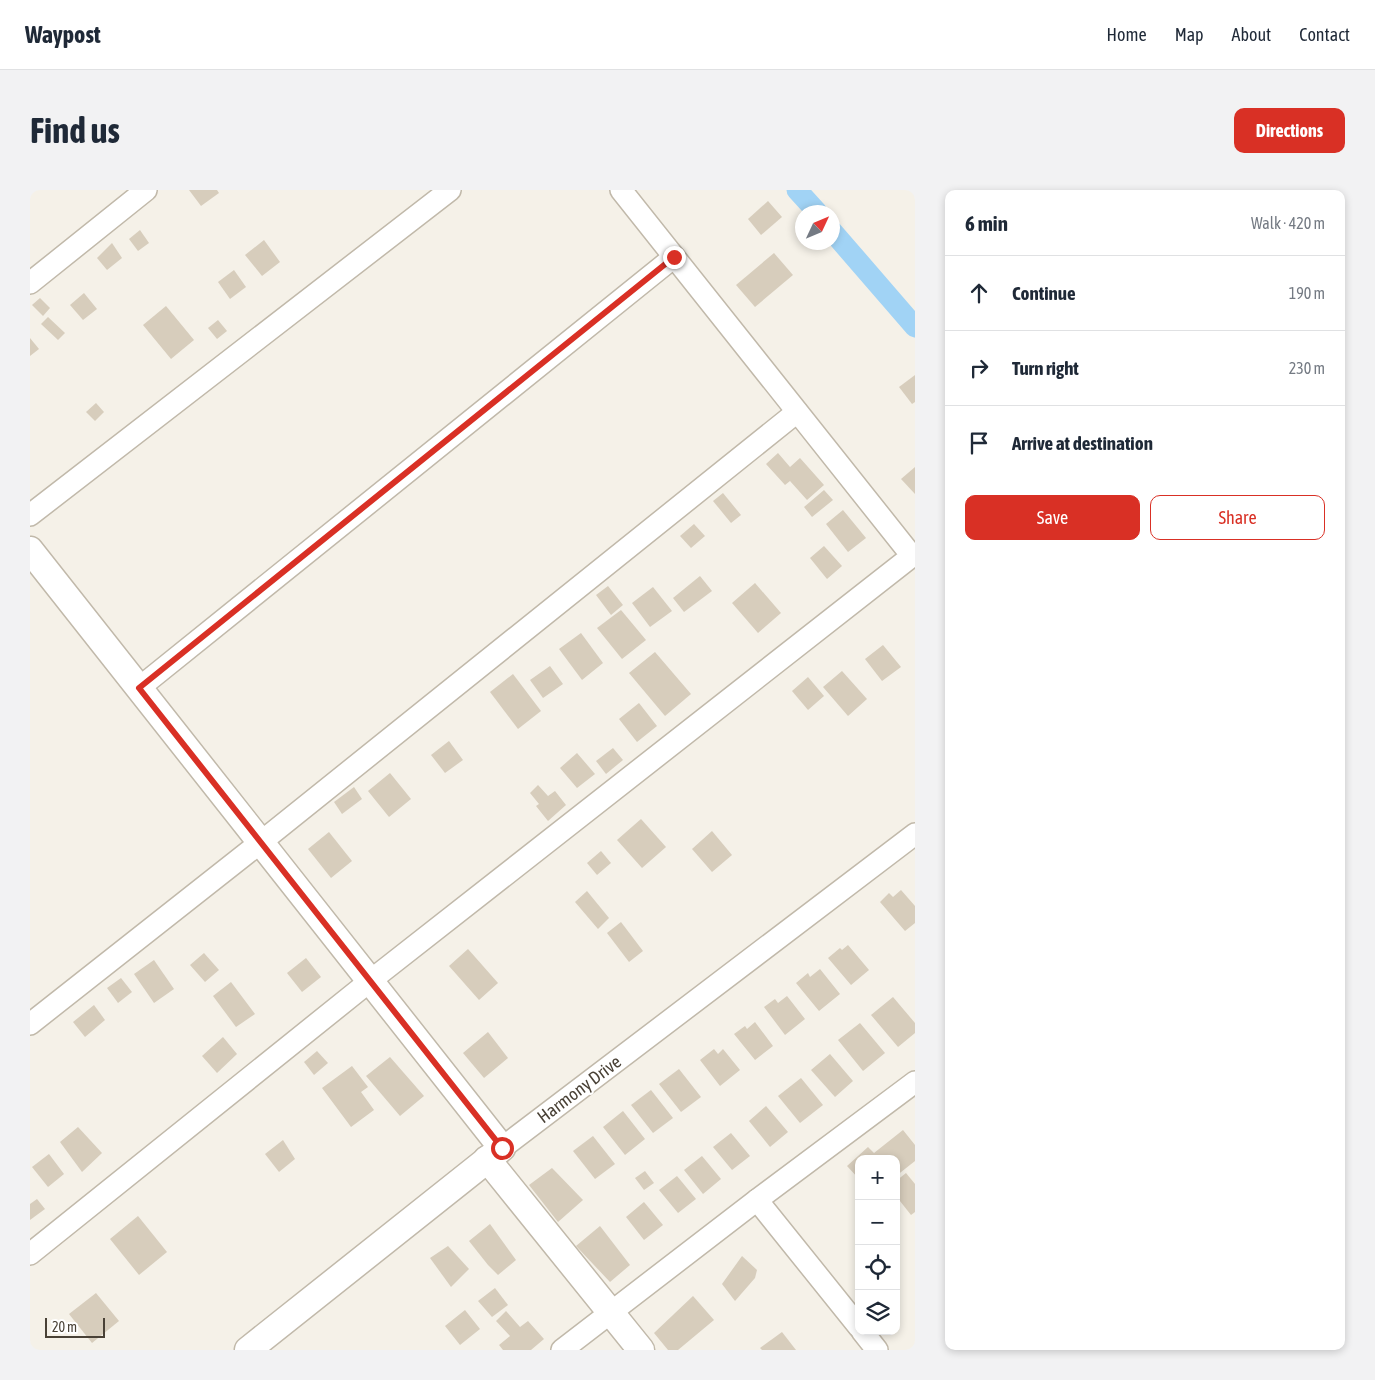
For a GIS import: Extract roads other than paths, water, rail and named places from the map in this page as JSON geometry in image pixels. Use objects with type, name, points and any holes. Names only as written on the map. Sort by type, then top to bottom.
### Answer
[{"type":"street","points":[[30,283],[146,190]]},
{"type":"street","points":[[30,515],[450,190]]},
{"type":"street","points":[[30,1254],[370,981],[912,556],[621,190]]},
{"type":"street","points":[[139,688],[674,257]]},
{"type":"street","points":[[30,1024],[261,842],[797,412]]},
{"type":"street","points":[[30,550],[370,981],[611,1312],[641,1350]]},
{"type":"street","name":"Harmony Drive","points":[[248,1350],[495,1154],[915,834]]},
{"type":"street","points":[[562,1350],[757,1200],[911,1093]]},
{"type":"street","points":[[757,1200],[855,1323]]},
{"type":"street","points":[[865,1335],[877,1350]]},
{"type":"waterway","points":[[797,190],[811,205]]},
{"type":"waterway","points":[[840,240],[915,327]]}]
